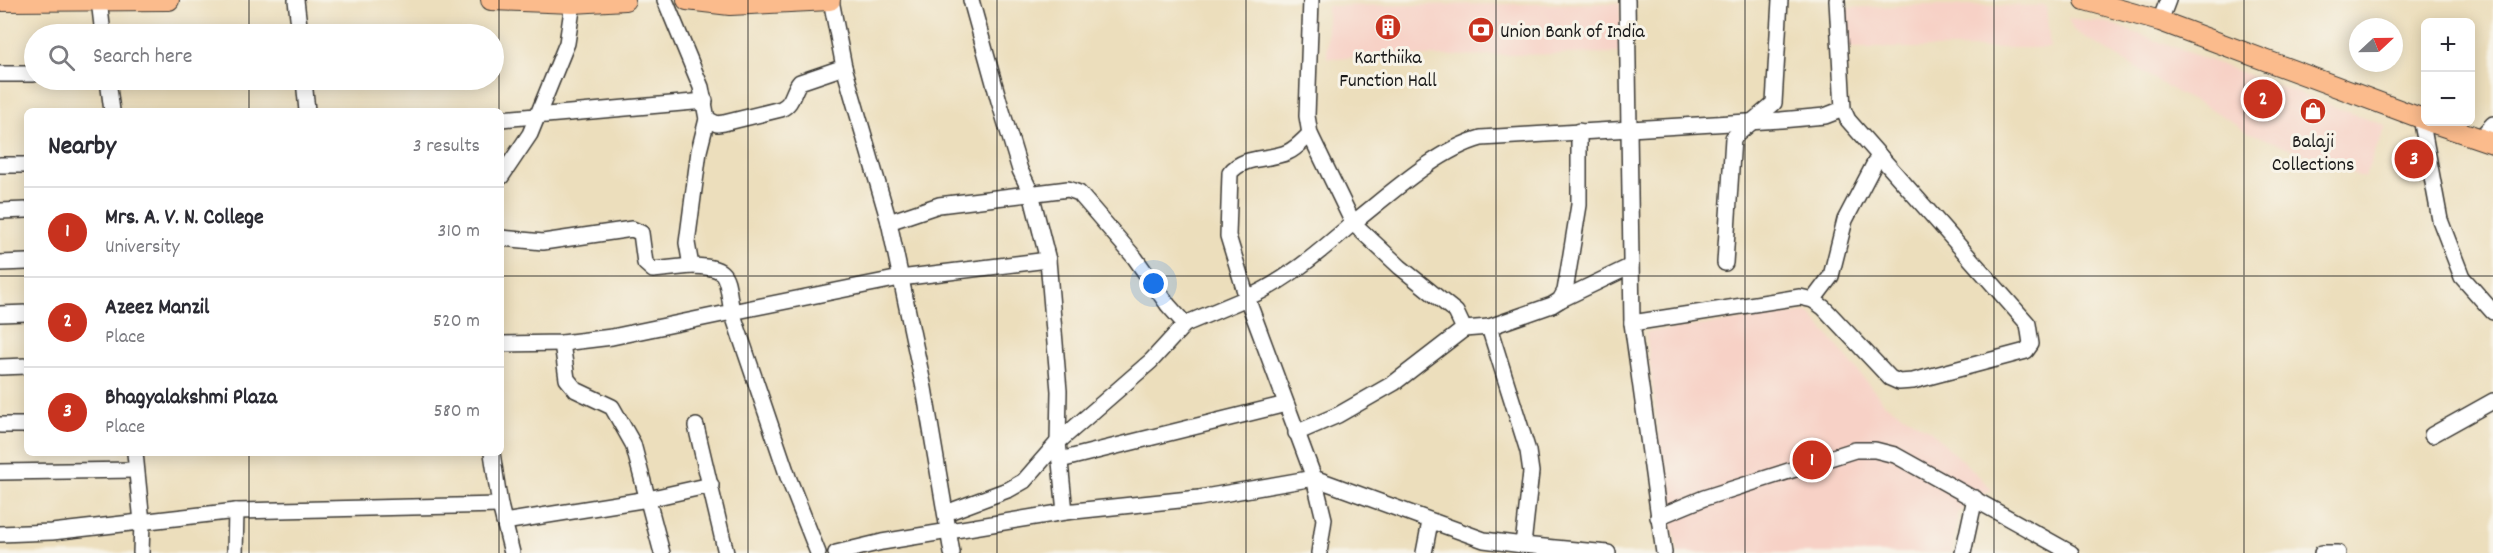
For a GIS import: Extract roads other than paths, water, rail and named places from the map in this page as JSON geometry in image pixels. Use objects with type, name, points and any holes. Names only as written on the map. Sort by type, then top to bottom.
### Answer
[{"type":"main road","points":[[0,1],[169,0]]},
{"type":"main road","points":[[491,0],[573,3],[625,0]]},
{"type":"main road","points":[[687,0],[730,2],[830,0]]},
{"type":"main road","points":[[2085,0],[2160,21],[2421,118]]},
{"type":"main road","points":[[2451,126],[2489,135]]},
{"type":"street","points":[[99,0],[102,24]]},
{"type":"street","points":[[296,0],[299,24]]},
{"type":"street","points":[[665,0],[705,101],[707,119],[699,151],[687,243],[691,266]]},
{"type":"street","points":[[830,0],[844,67],[889,222],[924,388],[952,553]]},
{"type":"street","points":[[971,0],[1020,170],[1031,193],[1048,260],[1058,382],[1058,442],[1065,512]]},
{"type":"street","points":[[1311,0],[1307,116],[1310,134],[1353,223],[1400,267],[1456,312],[1464,329]]},
{"type":"street","points":[[1627,0],[1632,323],[1664,553]]},
{"type":"street","points":[[1725,263],[1733,138],[1774,103],[1780,0]]},
{"type":"street","points":[[1632,323],[1800,297],[1813,300],[1824,308],[1890,378],[1899,382],[1913,381],[2026,351],[2031,344],[2028,324],[1848,120],[1843,109],[1837,0]]},
{"type":"street","points":[[2160,21],[2168,0]]},
{"type":"street","points":[[504,173],[530,134],[567,43],[573,3]]},
{"type":"street","points":[[707,119],[717,124],[781,109],[787,106],[795,87],[800,82],[844,67]]},
{"type":"street","points":[[0,74],[24,74]]},
{"type":"street","points":[[109,90],[112,108]]},
{"type":"street","points":[[305,90],[307,108]]},
{"type":"street","points":[[504,119],[705,101]]},
{"type":"street","points":[[946,513],[1010,489],[1024,481],[1058,442],[1151,361],[1185,324],[1274,286],[1439,158],[1467,142],[1480,138],[1825,116],[1843,109]]},
{"type":"street","points":[[2427,126],[2440,220],[2462,277],[2493,312]]},
{"type":"street","points":[[1560,300],[1565,291],[1579,205],[1579,131]]},
{"type":"street","points":[[1310,134],[1286,153],[1244,162],[1230,173],[1228,236],[1247,298],[1314,478],[1324,519],[1319,553]]},
{"type":"street","points":[[1813,300],[1831,276],[1845,220],[1879,155]]},
{"type":"street","points":[[0,165],[24,165]]},
{"type":"street","points":[[889,222],[939,205],[1068,189],[1079,193],[1135,258],[1168,305],[1185,324]]},
{"type":"street","points":[[0,211],[24,210]]},
{"type":"street","points":[[504,238],[543,242],[632,229],[641,233],[645,263],[653,270],[691,266],[713,267],[720,270],[725,279],[732,312],[788,477],[818,553]]},
{"type":"street","points":[[504,344],[562,343],[612,337],[900,278],[1048,260]]},
{"type":"street","points":[[0,263],[24,262]]},
{"type":"street","points":[[1296,433],[1338,415],[1394,383],[1464,329],[1490,327],[1552,305],[1631,266]]},
{"type":"street","points":[[0,314],[24,313]]},
{"type":"street","points":[[1490,327],[1528,451],[1531,472],[1523,545]]},
{"type":"street","points":[[562,343],[567,379],[576,390],[612,407],[633,444],[662,553]]},
{"type":"street","points":[[0,367],[24,366]]},
{"type":"street","points":[[2432,435],[2493,401]]},
{"type":"street","points":[[1060,460],[1286,404]]},
{"type":"street","points":[[0,425],[24,425]]},
{"type":"street","points":[[696,426],[726,553]]},
{"type":"street","points":[[1658,517],[1704,498],[1855,450],[1875,450],[1895,455],[2071,553]]},
{"type":"street","points":[[135,456],[142,522],[141,553]]},
{"type":"street","points":[[492,456],[500,505],[512,553]]},
{"type":"street","points":[[0,472],[135,470]]},
{"type":"street","points":[[836,553],[882,542],[1065,512],[1199,498],[1314,478],[1484,540],[1608,553]]},
{"type":"street","points":[[504,522],[648,499],[711,485]]},
{"type":"street","points":[[1963,553],[1975,498]]},
{"type":"street","points":[[0,534],[52,532],[236,511],[500,505]]},
{"type":"street","points":[[235,553],[236,511]]},
{"type":"street","points":[[1424,553],[1430,522]]},
{"type":"street","points":[[2322,553],[2338,553]]},
{"type":"place","name":"Karthiika Function Hall","points":[[1388,27]]},
{"type":"place","name":"Union Bank of India","points":[[1481,30]]},
{"type":"place","name":"Azeez Manzil","points":[[2263,99]]},
{"type":"place","name":"Balaji Collections","points":[[2313,111]]},
{"type":"place","name":"Bhagyalakshmi Plaza","points":[[2414,159]]},
{"type":"place","name":"Mrs. A. V. N. College","points":[[1812,460]]}]
